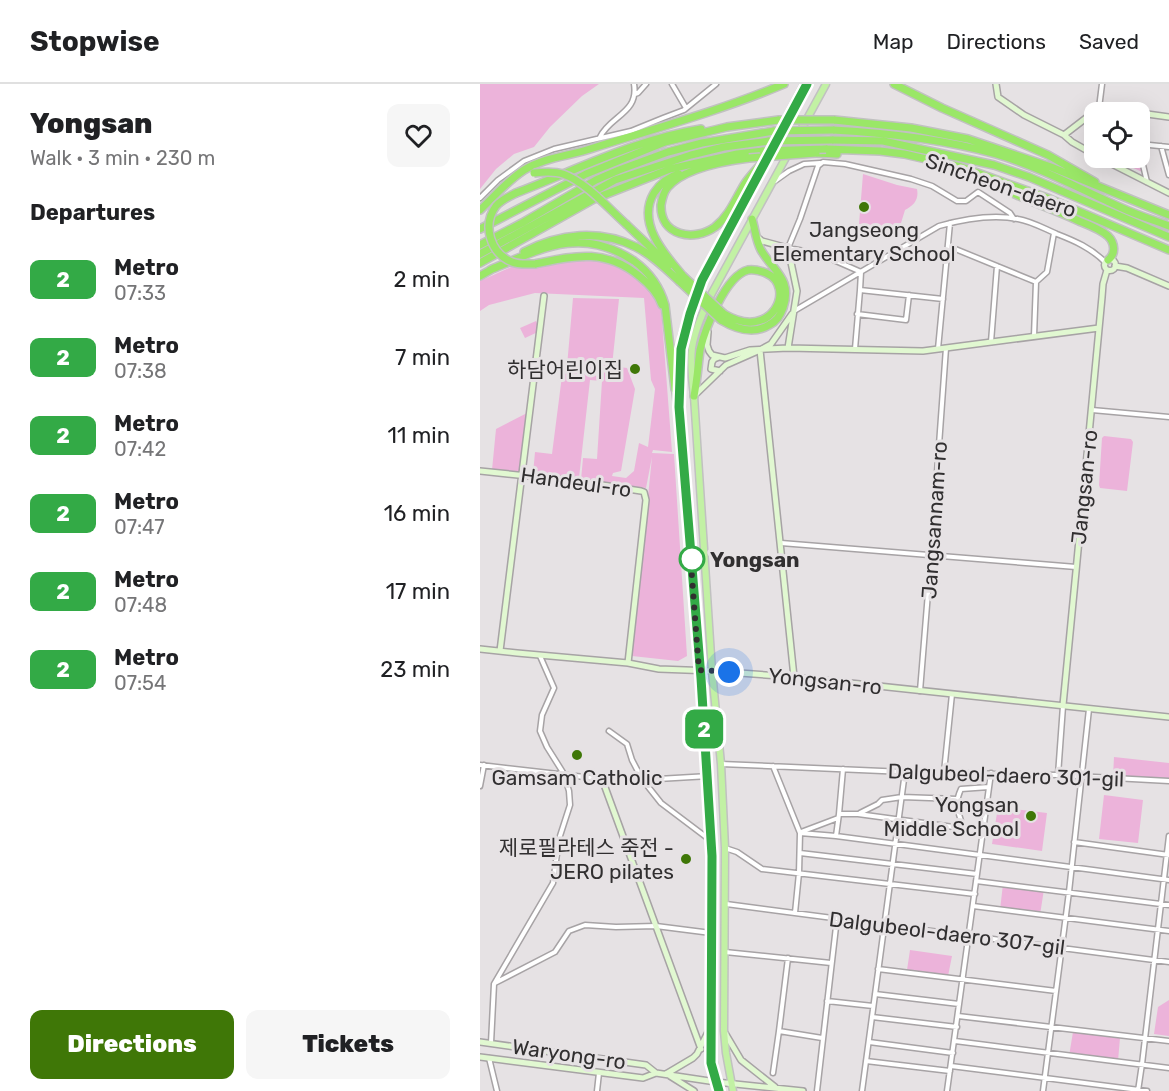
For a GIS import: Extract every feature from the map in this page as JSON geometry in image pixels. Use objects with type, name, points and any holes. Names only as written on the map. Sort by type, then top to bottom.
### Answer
[{"type":"highway","points":[[480,210],[524,170],[547,159],[589,150],[728,105],[784,84]]},
{"type":"highway","points":[[894,84],[1048,155],[1105,188]]},
{"type":"highway","name":"Sincheon-daero","points":[[727,127],[779,120],[834,120],[912,128],[968,139],[1051,167],[1169,215]]},
{"type":"highway","points":[[666,320],[660,301],[648,283],[631,269],[602,257],[588,256],[535,264],[518,264],[502,255],[492,244],[489,222],[496,206],[516,193],[614,153],[656,138],[688,131],[727,127]]},
{"type":"highway","points":[[480,229],[622,158],[665,142],[727,127]]},
{"type":"highway","points":[[480,245],[596,180],[619,170],[702,142],[774,131],[833,130],[891,134],[939,141],[997,154],[1061,178],[1124,209],[1169,226]]},
{"type":"highway","points":[[480,254],[615,180],[691,155],[724,147],[769,141],[883,141],[994,165],[1029,177],[1169,237]]},
{"type":"highway","name":"Sincheon-daero","points":[[480,263],[594,199],[670,169],[737,154],[826,148],[904,154],[964,168],[1050,200],[1169,250]]},
{"type":"highway","points":[[681,279],[654,236],[649,220],[650,204],[655,191],[665,181],[676,175],[749,158],[816,153],[904,154]]},
{"type":"highway","points":[[702,168],[676,180],[664,193],[662,205],[665,221],[674,231],[682,235],[698,235],[709,231],[721,222],[734,205],[745,182],[762,163]]},
{"type":"highway","points":[[964,168],[1002,189],[1099,230],[1109,237],[1114,246],[1112,256],[1106,261]]},
{"type":"highway","points":[[501,189],[523,175],[553,172],[562,174],[588,189],[681,279]]},
{"type":"highway","points":[[480,276],[536,245],[551,240],[583,235],[601,236],[637,248],[681,279],[735,328],[752,331],[766,327],[781,315],[786,301],[786,290],[782,278],[761,250],[752,219]]},
{"type":"highway","points":[[490,270],[538,250],[567,243],[583,242],[610,248],[641,266],[662,294],[675,389]]},
{"type":"highway","points":[[694,396],[700,352],[710,321],[725,292],[736,277],[748,270],[760,271],[777,281],[780,292],[779,302],[764,320],[754,323],[723,317]]},
{"type":"main road","points":[[719,1091],[712,1053],[709,776],[684,463],[675,389],[682,335],[689,311],[804,84]]},
{"type":"main road","points":[[733,1091],[724,1031],[725,848],[721,764],[712,671],[692,372],[693,347],[702,315],[723,271],[826,84]]},
{"type":"street","points":[[600,138],[603,130],[622,115],[634,99],[634,84]]},
{"type":"street","points":[[635,94],[646,84]]},
{"type":"street","points":[[672,84],[686,108]]},
{"type":"street","points":[[480,198],[498,180],[524,161],[554,149],[631,131],[686,108],[716,84]]},
{"type":"street","points":[[996,84],[998,97],[1005,103],[1084,147]]},
{"type":"street","points":[[1100,102],[1102,84]]},
{"type":"street","points":[[1150,116],[1169,117]]},
{"type":"street","points":[[1064,135],[1084,120]]},
{"type":"street","points":[[1150,145],[1169,147]]},
{"type":"street","points":[[1161,146],[1169,175]]},
{"type":"street","points":[[772,183],[804,164],[823,162],[845,164],[911,179],[932,186],[957,201],[966,201],[978,192],[1010,213],[1014,219]]},
{"type":"street","points":[[788,348],[797,291],[788,248],[818,166],[823,162]]},
{"type":"street","points":[[1120,168],[1169,193]]},
{"type":"street","points":[[1144,168],[1147,182]]},
{"type":"street","points":[[694,396],[726,365],[771,344],[794,312],[939,226],[989,217],[1019,219],[1081,244],[1106,261],[1113,261],[1115,266]]},
{"type":"street","points":[[938,349],[950,223]]},
{"type":"street","points":[[1034,336],[1036,282],[1047,272],[1054,233]]},
{"type":"street","points":[[757,237],[762,241],[820,254],[861,272]]},
{"type":"street","points":[[948,246],[1036,282]]},
{"type":"street","points":[[1106,261],[1104,266],[1107,270],[1112,270],[1115,266]]},
{"type":"street","points":[[991,342],[997,266]]},
{"type":"street","points":[[1115,266],[1126,268],[1169,286]]},
{"type":"street","name":"Jangsan-ro","points":[[1063,705],[1103,284],[1107,270]]},
{"type":"street","points":[[855,350],[861,272]]},
{"type":"street","points":[[860,290],[943,299]]},
{"type":"street","points":[[500,651],[544,296]]},
{"type":"street","points":[[857,314],[906,320],[909,296]]},
{"type":"street","points":[[710,321],[707,345],[709,351],[712,355],[725,358],[750,350],[788,348],[923,351],[1099,328]]},
{"type":"street","name":"Jangsannam-ro","points":[[920,691],[946,348]]},
{"type":"street","points":[[760,350],[794,677]]},
{"type":"street","points":[[719,357],[714,359],[711,369],[720,371]]},
{"type":"street","points":[[1092,410],[1169,417]]},
{"type":"street","name":"Handeul-ro","points":[[480,471],[576,481],[644,492],[646,500],[628,663]]},
{"type":"street","points":[[781,543],[1076,567]]},
{"type":"street","name":"Yongsan-ro","points":[[480,648],[540,656],[628,663],[660,669],[794,677],[1169,717]]},
{"type":"street","points":[[491,1043],[494,984],[554,883],[559,839],[570,805],[564,774],[540,731],[542,715],[554,688],[540,656]]},
{"type":"street","points":[[944,772],[952,694]]},
{"type":"street","points":[[1058,775],[1063,705]]},
{"type":"street","points":[[1043,1091],[1069,892],[1089,708]]},
{"type":"street","points":[[609,731],[627,744],[642,780],[661,803],[711,840]]},
{"type":"street","name":"Dalgubeol-daero 301-gil","points":[[721,764],[1169,781]]},
{"type":"street","points":[[480,786],[482,765],[602,779],[642,780],[709,776]]},
{"type":"street","points":[[773,766],[801,833],[795,913]]},
{"type":"street","points":[[836,836],[843,769]]},
{"type":"street","points":[[862,1091],[905,772]]},
{"type":"street","points":[[947,1091],[992,773]]},
{"type":"street","points":[[602,779],[700,1049]]},
{"type":"street","points":[[963,828],[957,809],[957,799],[961,789],[989,787]]},
{"type":"street","points":[[857,814],[882,800],[902,797],[957,799]]},
{"type":"street","points":[[801,833],[838,816],[857,814],[983,831]]},
{"type":"street","points":[[801,833],[1166,880]]},
{"type":"street","points":[[1138,1090],[1166,880],[1169,836]]},
{"type":"street","points":[[1074,842],[1168,855]]},
{"type":"street","points":[[725,848],[737,852],[762,869],[975,894]]},
{"type":"street","points":[[800,853],[977,874]]},
{"type":"street","points":[[976,881],[1169,905]]},
{"type":"street","name":"Dalgubeol-daero 307-gil","points":[[726,904],[1169,962]]},
{"type":"street","points":[[973,906],[1169,931]]},
{"type":"street","points":[[817,1091],[837,918]]},
{"type":"street","points":[[494,984],[555,951],[569,931],[585,925],[656,926],[711,933]]},
{"type":"street","points":[[725,952],[831,963]]},
{"type":"street","points":[[773,1073],[788,958]]},
{"type":"street","points":[[878,969],[1056,991]]},
{"type":"street","points":[[875,993],[960,1004]]},
{"type":"street","points":[[827,1001],[873,1006]]},
{"type":"street","points":[[958,1016],[1169,1041]]},
{"type":"street","points":[[872,1017],[957,1027]]},
{"type":"street","points":[[694,1091],[666,1074],[693,1058],[700,1049],[712,1023]]},
{"type":"street","points":[[724,1031],[741,1060],[781,1089]]},
{"type":"street","points":[[779,1031],[822,1038]]},
{"type":"street","points":[[955,1041],[1169,1068]]},
{"type":"street","name":"Waryong-ro","points":[[480,1042],[645,1065],[656,1073]]},
{"type":"street","points":[[869,1042],[953,1053]]},
{"type":"street","name":"Waryong-ro","points":[[480,1057],[643,1078],[656,1073],[803,1091]]},
{"type":"street","points":[[489,1058],[497,1091]]},
{"type":"street","points":[[866,1060],[1147,1091]]},
{"type":"street","points":[[597,1091],[599,1072]]},
{"type":"shaded area","points":[[480,84],[599,84],[582,96],[550,127],[534,147],[514,154],[496,169],[480,189]]},
{"type":"shaded area","points":[[863,174],[917,189],[916,199],[905,210],[901,223],[886,226],[859,224]]},
{"type":"shaded area","points":[[603,259],[639,278],[661,307],[672,452],[653,450],[652,453],[674,454],[687,656],[678,661],[632,656],[652,457],[646,488],[581,480],[583,458],[597,459],[602,381],[590,380],[579,478],[533,474],[535,452],[552,454],[563,368],[567,366],[573,298],[619,299],[612,366],[627,368],[635,389],[621,471],[613,473],[612,476],[626,478],[634,471],[639,443],[648,447],[655,389],[651,380],[644,298],[535,293],[489,305],[480,311],[480,281],[511,267],[524,268],[565,260]]},
{"type":"shaded area","points":[[536,321],[540,331],[525,338],[520,328]]},
{"type":"shaded area","points":[[529,412],[521,472],[492,470],[496,429]]},
{"type":"shaded area","points":[[1104,436],[1131,439],[1133,442],[1127,491],[1100,488],[1102,438]]},
{"type":"shaded area","points":[[1114,757],[1169,763],[1169,780],[1113,777]]},
{"type":"shaded area","points":[[1104,795],[1143,800],[1138,843],[1099,839]]},
{"type":"shaded area","points":[[998,807],[1047,813],[1042,851],[992,844]]},
{"type":"shaded area","points":[[1003,884],[1044,889],[1040,915],[1000,910]]},
{"type":"shaded area","points":[[910,950],[952,956],[948,976],[907,970]]},
{"type":"shaded area","points":[[1169,1000],[1169,1036],[1154,1034],[1158,1007]]},
{"type":"shaded area","points":[[1073,1032],[1120,1038],[1118,1061],[1069,1056]]},
{"type":"metro line","name":"2","points":[[719,1091],[711,1063],[712,856],[701,678],[679,407],[681,349],[702,280],[807,84]]},
{"type":"place","name":"Jangseong Elementary School","points":[[864,207]]},
{"type":"place","name":"하담어린이집","points":[[635,369]]},
{"type":"place","name":"Yongsan","points":[[692,559]]},
{"type":"place","name":"Gamsam Catholic","points":[[577,755]]},
{"type":"place","name":"Yongsan Middle School","points":[[1031,816]]},
{"type":"place","name":"제로필라테스 죽전 - JERO pilates","points":[[686,859]]},
{"type":"route","points":[[692,559],[690,551],[699,670],[729,672]]}]
